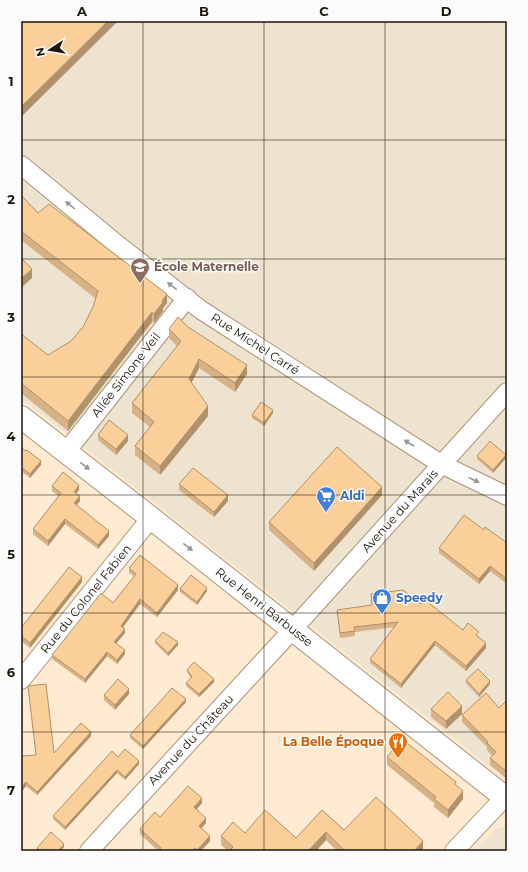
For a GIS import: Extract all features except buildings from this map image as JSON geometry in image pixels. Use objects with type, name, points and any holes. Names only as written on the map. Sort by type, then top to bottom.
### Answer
[{"type":"street","name":"Rue Michel Carré","points":[[21,165],[113,241],[201,310],[441,464],[507,496]]},
{"type":"street","name":"Allée Simone Veil","points":[[66,452],[187,298]]},
{"type":"street","name":"Avenue du Marais","points":[[293,630],[507,392]]},
{"type":"street","name":"Rue Henri Barbusse","points":[[21,417],[506,798]]},
{"type":"street","name":"Rue du Colonel Fabien","points":[[21,680],[151,518]]},
{"type":"street","name":"Avenue du Château","points":[[89,851],[293,630]]},
{"type":"street","points":[[454,851],[506,798]]},
{"type":"shaded area","points":[[21,21],[507,21],[507,780],[21,398]]},
{"type":"shaded area","points":[[507,826],[507,851],[475,851],[496,829]]},
{"type":"place","name":"École Maternelle","points":[[140,284]]},
{"type":"place","name":"Aldi","points":[[326,513]]},
{"type":"place","name":"Speedy","points":[[382,615]]},
{"type":"place","name":"La Belle Époque","points":[[398,759]]}]
